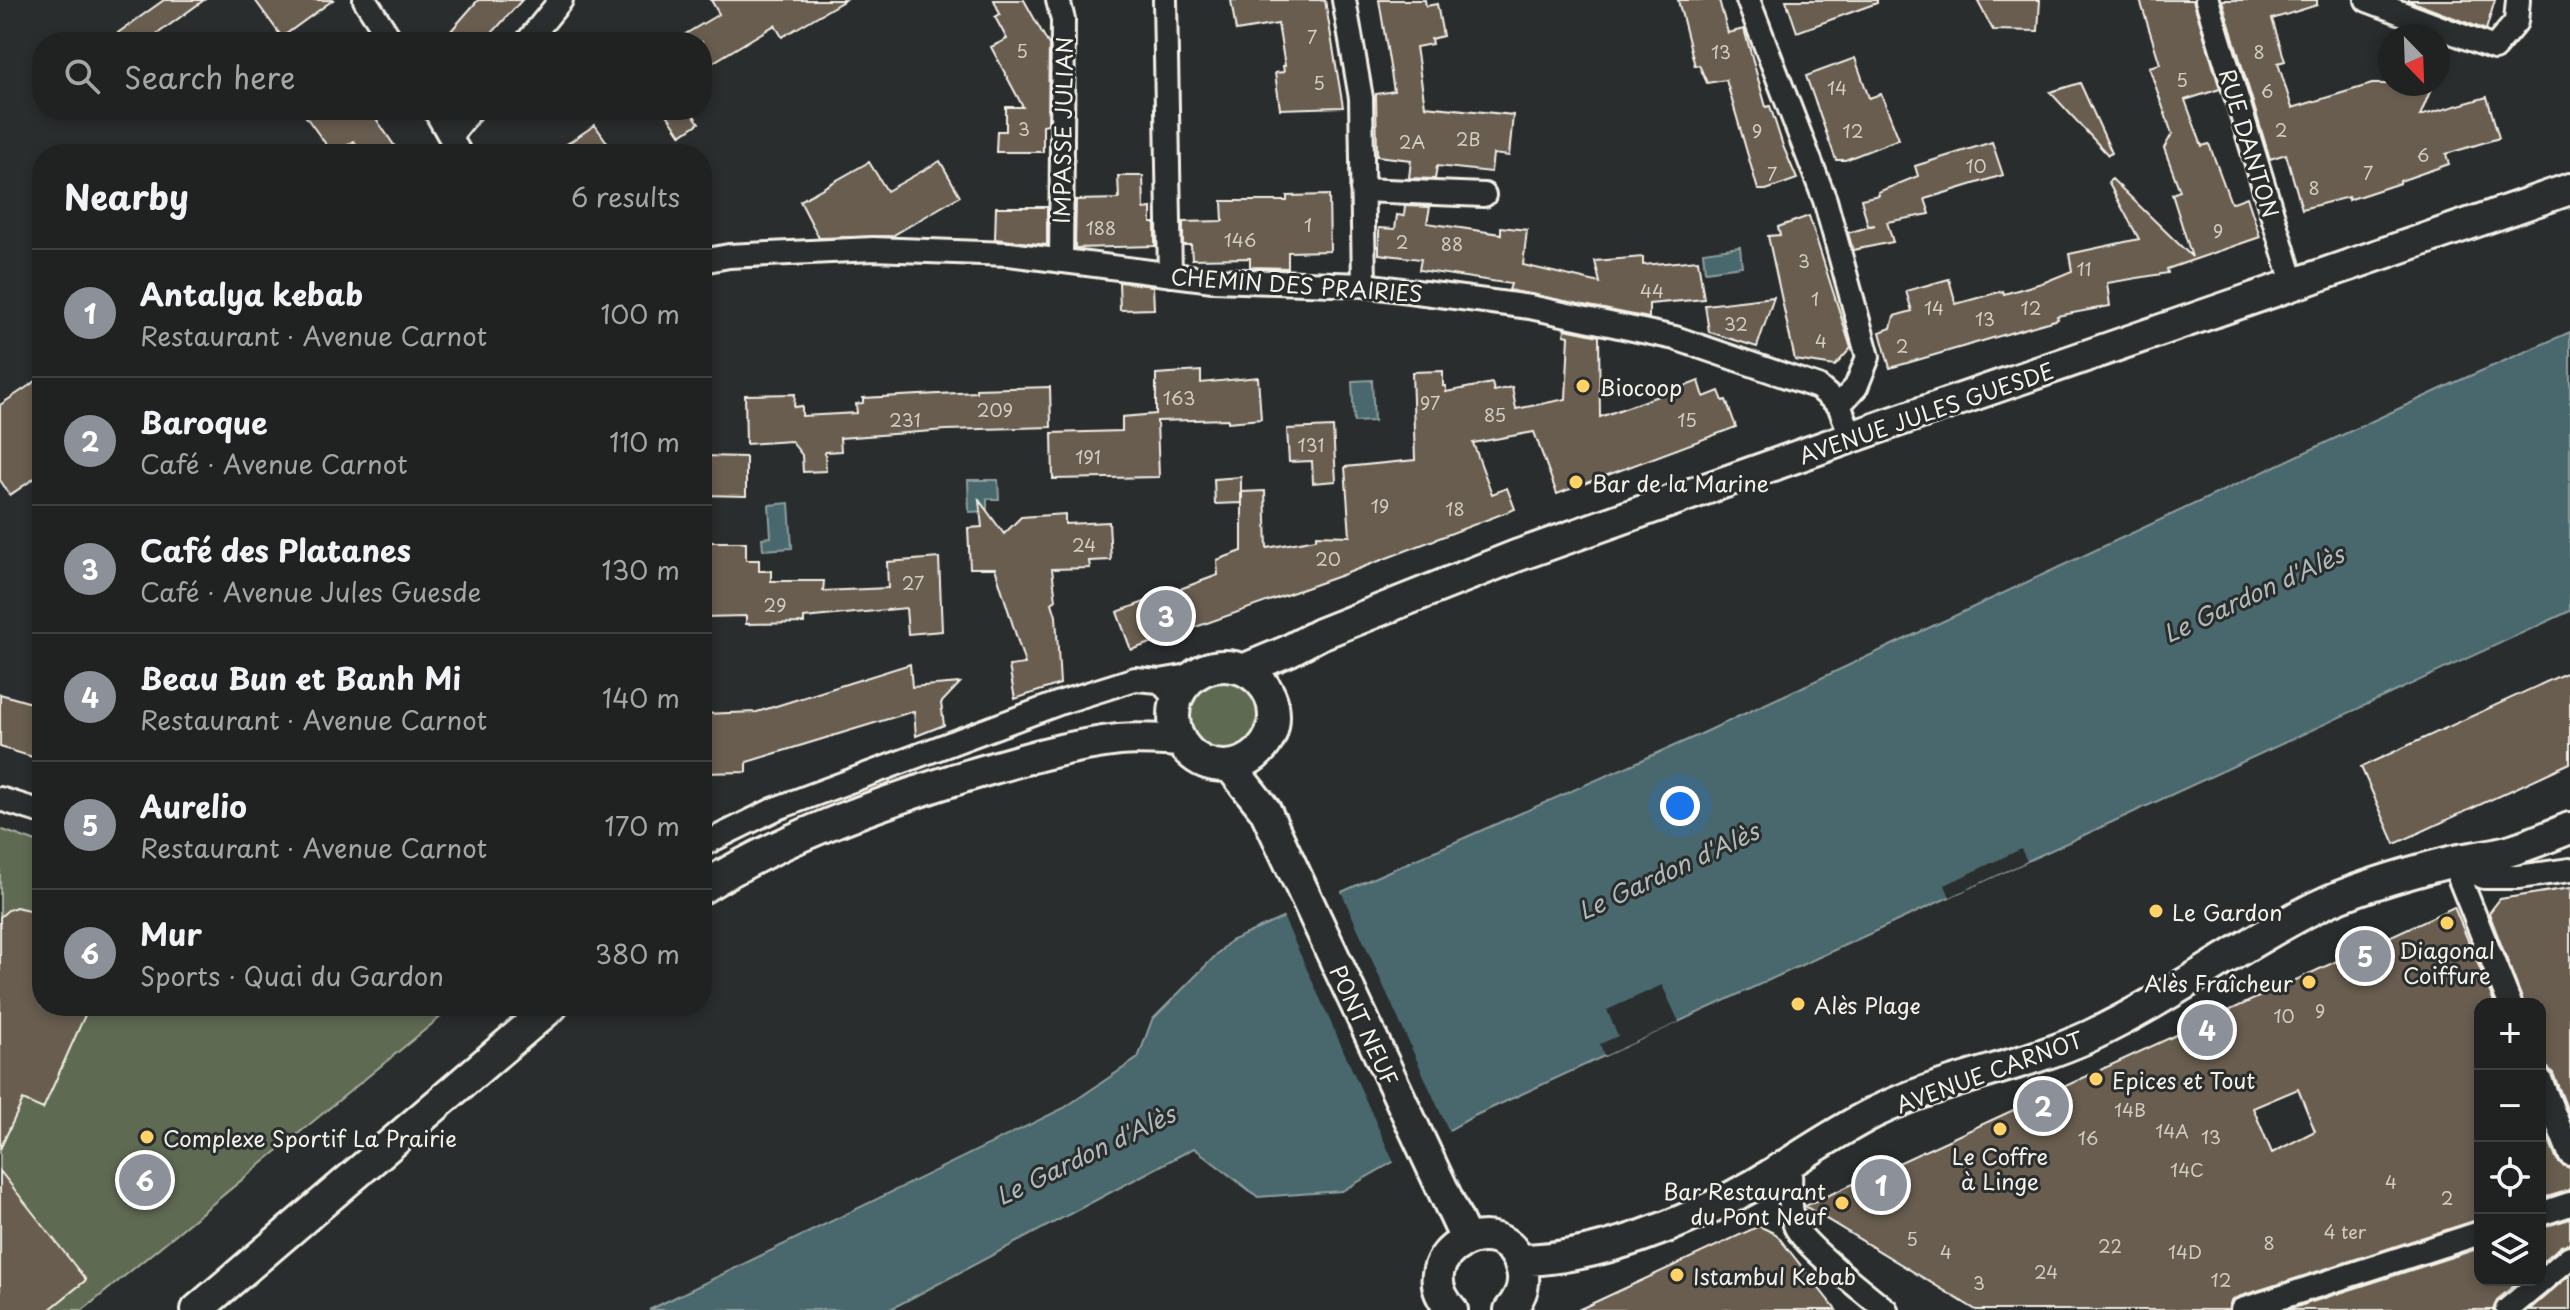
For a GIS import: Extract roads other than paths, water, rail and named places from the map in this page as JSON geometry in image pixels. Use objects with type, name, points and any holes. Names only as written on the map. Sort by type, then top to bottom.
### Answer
[{"type":"main road","name":"AVENUE JULES GUESDE","points":[[1245,669],[1320,634],[1516,556],[2570,189]]},
{"type":"main road","points":[[1269,692],[1288,651]]},
{"type":"main road","points":[[712,882],[746,861],[829,824],[987,770],[1120,740],[1172,708],[1184,686],[1210,667],[1245,669],[1259,679],[1269,692],[1274,708],[1274,724],[1269,740],[1259,753],[1246,762],[1216,765],[1201,761],[1189,752],[1172,708]]},
{"type":"main road","name":"PONT NEUF","points":[[1259,753],[1265,810]]},
{"type":"main road","name":"PONT NEUF","points":[[1230,766],[1265,810],[1466,1239]]},
{"type":"main road","name":"AVENUE CARNOT","points":[[2453,862],[2570,806]]},
{"type":"main road","name":"AVENUE CARNOT","points":[[1520,1260],[1539,1260],[1606,1247],[1664,1227],[1752,1186],[1823,1140],[1876,1112],[1936,1087],[2000,1069],[2088,1036],[2161,999],[2319,905],[2453,862],[2506,852],[2570,828]]},
{"type":"main road","points":[[197,1310],[540,1016]]},
{"type":"main road","points":[[1442,1306],[1438,1284],[1439,1269],[1445,1256],[1454,1246],[1479,1236],[1503,1242],[1520,1260],[1524,1274],[1523,1288],[1510,1310]]},
{"type":"street","points":[[365,0],[386,32]]},
{"type":"street","points":[[535,32],[561,0]]},
{"type":"street","name":"IMPASSE JULIAN","points":[[1058,0],[1063,20],[1061,261]]},
{"type":"street","points":[[1165,0],[1170,275]]},
{"type":"street","points":[[1344,0],[1361,98],[1364,285]]},
{"type":"street","points":[[1748,0],[1825,200],[1868,357],[1856,387],[1839,405],[1852,438]]},
{"type":"street","name":"RUE DANTON","points":[[2207,0],[2294,286]]},
{"type":"street","points":[[2367,0],[2494,48],[2516,22],[2518,0]]},
{"type":"street","points":[[441,120],[454,144]]},
{"type":"street","points":[[455,144],[466,120]]},
{"type":"street","points":[[1362,190],[1484,195]]},
{"type":"street","name":"CHEMIN DES PRAIRIES","points":[[712,259],[873,249],[1009,254],[1213,280],[1364,285],[1530,307],[1675,338],[1818,387],[1839,405]]},
{"type":"street","points":[[712,840],[775,809],[1048,707],[1135,679],[1172,708]]},
{"type":"street","points":[[0,799],[32,809]]},
{"type":"street","points":[[2453,862],[2484,877],[2518,877],[2570,870]]},
{"type":"street","points":[[2453,862],[2508,998]]},
{"type":"street","points":[[2546,1094],[2570,1154]]},
{"type":"street","points":[[1790,1162],[1791,1207],[1795,1228],[1886,1310]]},
{"type":"street","points":[[2546,1212],[2570,1204]]},
{"type":"street","points":[[2242,1310],[2474,1235]]},
{"type":"street","points":[[2507,1310],[2570,1257]]},
{"type":"water","points":[[1740,247],[1742,266],[1705,271],[1703,252]]},
{"type":"water","name":"Le Gardon d'Alès","points":[[2570,332],[2570,611],[1474,1116],[1342,1191],[1258,1197],[1194,1148],[889,1310],[649,1310],[1064,1108],[1138,1058],[1152,1020],[1230,941],[1701,734],[2456,382]]},
{"type":"water","points":[[1372,380],[1374,421],[1354,422],[1352,381]]},
{"type":"water","points":[[968,480],[998,480],[999,499],[987,499],[987,511],[969,512]]},
{"type":"water","points":[[789,503],[792,548],[763,550],[762,538],[771,537],[769,505]]},
{"type":"place","name":"Biocoop","points":[[1583,386]]},
{"type":"place","name":"Bar de la Marine","points":[[1576,482]]},
{"type":"place","name":"Café des Platanes","points":[[1166,616]]},
{"type":"place","name":"Le Gardon","points":[[2156,911]]},
{"type":"place","name":"Diagonal Coiffure","points":[[2447,923]]},
{"type":"place","name":"Aurelio","points":[[2365,956]]},
{"type":"place","name":"Alès Fraîcheur","points":[[2309,982]]},
{"type":"place","name":"Alès Plage","points":[[1798,1004]]},
{"type":"place","name":"Beau Bun et Banh Mi","points":[[2207,1030]]},
{"type":"place","name":"Epices et Tout","points":[[2096,1079]]},
{"type":"place","name":"Baroque","points":[[2043,1106]]},
{"type":"place","name":"Le Coffre à Linge","points":[[2000,1129]]},
{"type":"place","name":"Complexe Sportif La Prairie","points":[[147,1137]]},
{"type":"place","name":"Mur","points":[[145,1180]]},
{"type":"place","name":"Antalya kebab","points":[[1881,1185]]},
{"type":"place","name":"Bar Restaurant du Pont Neuf","points":[[1842,1203]]},
{"type":"place","name":"Istambul Kebab","points":[[1677,1275]]}]
